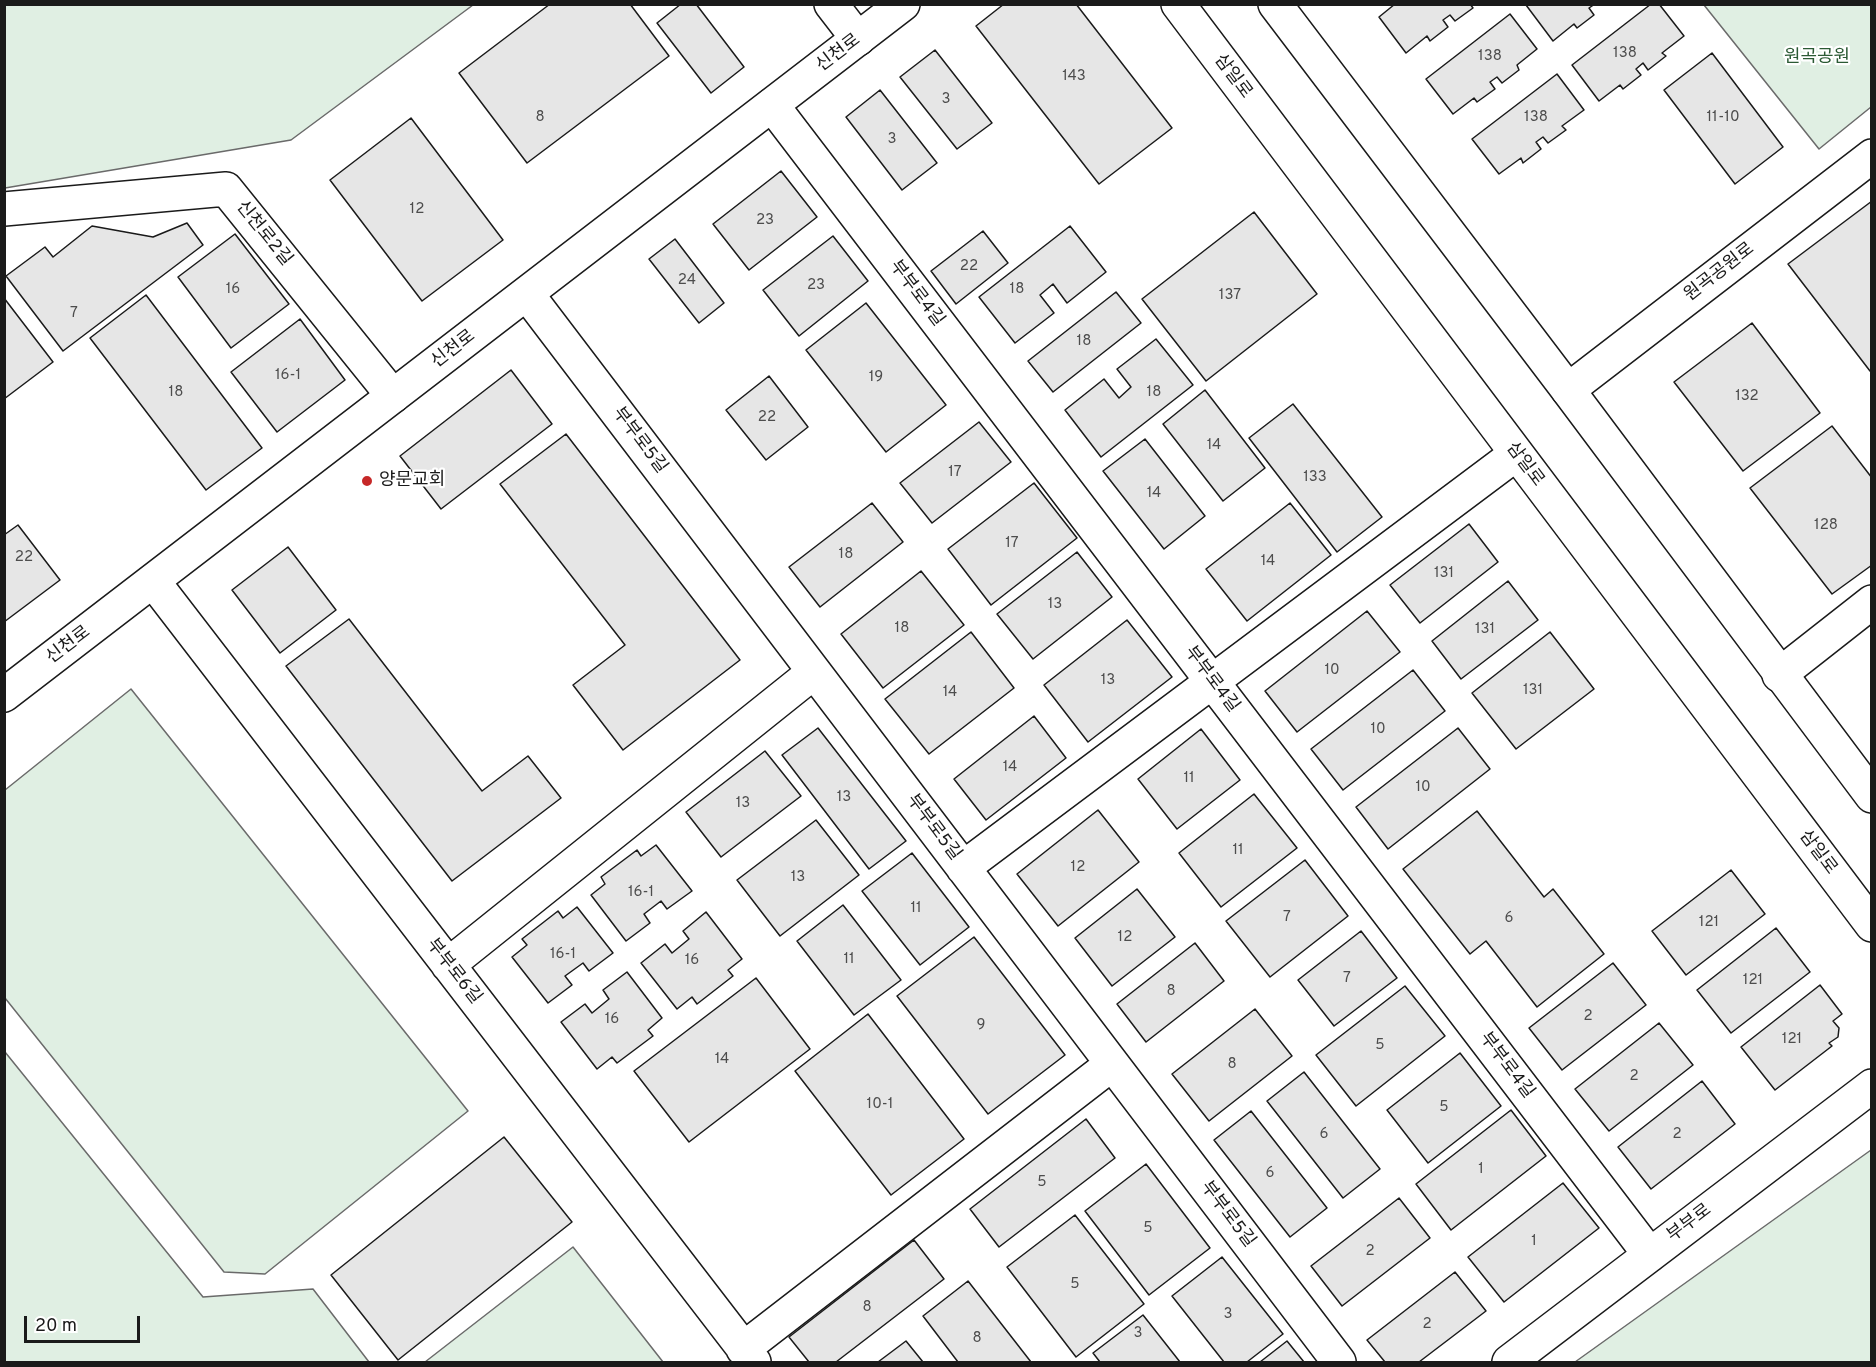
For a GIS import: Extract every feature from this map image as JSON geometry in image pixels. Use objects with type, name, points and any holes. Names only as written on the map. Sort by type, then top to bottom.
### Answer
[{"type":"street","points":[[831,4],[858,39]]},
{"type":"street","name":"신천로","points":[[4,695],[903,4]]},
{"type":"street","name":"삼일로","points":[[1178,4],[1872,925]]},
{"type":"street","points":[[1275,4],[1872,796]]},
{"type":"street","name":"부부로4길","points":[[772,105],[1650,1255]]},
{"type":"street","name":"원곡공원로","points":[[1568,390],[1872,156]]},
{"type":"street","name":"신천로2길","points":[[4,208],[226,189],[393,396]]},
{"type":"street","name":"부부로5길","points":[[526,294],[1339,1362]]},
{"type":"street","points":[[963,868],[1516,454]]},
{"type":"street","name":"부부로6길","points":[[153,581],[748,1356]]},
{"type":"street","points":[[1779,675],[1872,602]]},
{"type":"street","points":[[448,965],[814,672]]},
{"type":"street","points":[[748,1356],[1112,1064]]},
{"type":"street","name":"부부로","points":[[1509,1362],[1872,1086]]},
{"type":"green space","points":[[5,4],[473,5],[291,140],[5,188]]},
{"type":"green space","name":"원곡공원","points":[[1704,5],[1871,5],[1871,107],[1819,149]]},
{"type":"green space","points":[[131,689],[468,1111],[265,1274],[224,1272],[5,998],[5,790]]},
{"type":"green space","points":[[5,1052],[203,1297],[313,1289],[369,1362],[5,1362]]},
{"type":"green space","points":[[1871,1150],[1871,1362],[1575,1362]]},
{"type":"green space","points":[[573,1247],[663,1362],[425,1362]]},
{"type":"building","points":[[550,4],[630,4],[669,56],[527,163],[459,73]]},
{"type":"building","points":[[681,4],[696,4],[744,67],[711,93],[657,23]]},
{"type":"building","points":[[1004,4],[1076,4],[1172,128],[1099,184],[976,26]]},
{"type":"building","points":[[1395,4],[1470,4],[1473,8],[1455,21],[1450,15],[1443,20],[1448,27],[1430,41],[1427,36],[1406,53],[1379,17]]},
{"type":"building","points":[[1595,4],[1589,8],[1594,15],[1577,28],[1574,24],[1553,41],[1526,5]]},
{"type":"building","points":[[1651,4],[1659,4],[1684,36],[1662,53],[1666,56],[1648,70],[1643,63],[1636,69],[1641,75],[1623,89],[1620,85],[1599,101],[1572,65]]},
{"type":"building","points":[[1510,14],[1537,49],[1517,65],[1519,70],[1502,83],[1497,77],[1490,82],[1495,89],[1477,102],[1474,98],[1453,114],[1426,79]]},
{"type":"building","points":[[935,50],[992,123],[957,149],[900,77]]},
{"type":"building","points":[[1712,53],[1783,147],[1735,184],[1664,90]]},
{"type":"building","points":[[1557,74],[1584,110],[1562,126],[1566,130],[1548,143],[1543,137],[1536,142],[1541,149],[1523,163],[1521,158],[1499,174],[1472,139]]},
{"type":"building","points":[[880,90],[937,163],[902,190],[846,117]]},
{"type":"building","points":[[411,118],[503,240],[422,301],[330,180]]},
{"type":"building","points":[[781,171],[817,217],[749,270],[713,224]]},
{"type":"building","points":[[1872,201],[1872,370],[1870,371],[1788,264]]},
{"type":"building","points":[[1254,212],[1317,294],[1206,381],[1142,299]]},
{"type":"building","points":[[187,223],[203,245],[63,351],[6,276],[45,247],[53,257],[92,226],[153,237]]},
{"type":"building","points":[[1070,226],[1106,272],[1067,303],[1053,284],[1040,295],[1054,313],[1015,343],[979,297]]},
{"type":"building","points":[[983,231],[1008,263],[956,304],[931,271]]},
{"type":"building","points":[[235,234],[289,304],[231,348],[178,277]]},
{"type":"building","points":[[833,236],[868,281],[799,336],[763,290]]},
{"type":"building","points":[[675,239],[724,303],[699,323],[649,259]]},
{"type":"building","points":[[1116,292],[1141,323],[1053,392],[1028,361]]},
{"type":"building","points":[[146,295],[262,448],[206,490],[90,338]]},
{"type":"building","points":[[4,298],[53,362],[4,399]]},
{"type":"building","points":[[866,303],[946,405],[886,452],[806,350]]},
{"type":"building","points":[[300,319],[345,380],[277,432],[231,372]]},
{"type":"building","points":[[1752,323],[1820,413],[1743,471],[1674,382]]},
{"type":"building","points":[[1156,339],[1193,385],[1101,457],[1065,410],[1104,379],[1119,398],[1131,387],[1117,369]]},
{"type":"building","points":[[511,370],[552,424],[441,509],[400,456]]},
{"type":"building","points":[[769,376],[808,427],[766,460],[726,410]]},
{"type":"building","points":[[1205,390],[1265,468],[1223,501],[1163,424]]},
{"type":"building","points":[[1293,404],[1382,517],[1337,552],[1249,438]]},
{"type":"building","points":[[979,422],[1011,462],[932,523],[900,483]]},
{"type":"building","points":[[1832,426],[1872,478],[1872,565],[1832,594],[1750,488]]},
{"type":"building","points":[[566,434],[740,660],[623,750],[573,685],[625,645],[500,484]]},
{"type":"building","points":[[1145,439],[1205,516],[1164,549],[1103,471]]},
{"type":"building","points":[[1034,483],[1077,538],[991,605],[948,549]]},
{"type":"building","points":[[872,503],[903,542],[820,607],[789,567]]},
{"type":"building","points":[[1290,503],[1331,555],[1247,621],[1206,569]]},
{"type":"building","points":[[1469,524],[1498,562],[1420,623],[1390,585]]},
{"type":"building","points":[[18,525],[60,580],[4,622],[4,535]]},
{"type":"building","points":[[288,547],[336,610],[280,653],[232,590]]},
{"type":"building","points":[[1077,552],[1112,597],[1033,659],[997,614]]},
{"type":"building","points":[[921,571],[964,625],[883,688],[841,634]]},
{"type":"building","points":[[1508,581],[1538,620],[1461,679],[1432,641]]},
{"type":"building","points":[[1367,611],[1400,652],[1297,732],[1265,691]]},
{"type":"building","points":[[349,619],[482,791],[528,756],[561,798],[452,881],[286,666]]},
{"type":"building","points":[[1127,620],[1172,677],[1088,742],[1044,685]]},
{"type":"building","points":[[971,632],[1014,688],[929,754],[885,699]]},
{"type":"building","points":[[1550,632],[1594,689],[1516,749],[1472,693]]},
{"type":"building","points":[[1413,670],[1445,711],[1343,790],[1311,749]]},
{"type":"building","points":[[1034,716],[1066,758],[986,820],[954,779]]},
{"type":"building","points":[[818,728],[906,841],[869,869],[782,755]]},
{"type":"building","points":[[1458,728],[1490,769],[1388,849],[1356,807]]},
{"type":"building","points":[[1201,729],[1240,780],[1177,829],[1138,779]]},
{"type":"building","points":[[765,751],[801,796],[721,857],[686,812]]},
{"type":"building","points":[[1254,794],[1297,848],[1221,907],[1179,853]]},
{"type":"building","points":[[1098,810],[1139,862],[1058,926],[1017,874]]},
{"type":"building","points":[[1477,811],[1544,897],[1553,889],[1604,954],[1537,1007],[1486,941],[1470,954],[1403,869]]},
{"type":"building","points":[[816,820],[859,875],[780,936],[737,880]]},
{"type":"building","points":[[656,845],[692,891],[667,909],[661,901],[644,914],[650,923],[626,941],[591,895],[605,884],[601,877],[637,850],[641,856]]},
{"type":"building","points":[[912,853],[969,927],[920,965],[862,891]]},
{"type":"building","points":[[1305,860],[1348,916],[1270,977],[1226,921]]},
{"type":"building","points":[[1731,870],[1765,914],[1686,975],[1652,931]]},
{"type":"building","points":[[1137,889],[1175,937],[1112,986],[1075,938]]},
{"type":"building","points":[[843,905],[901,980],[854,1015],[797,941]]},
{"type":"building","points":[[577,907],[613,953],[589,971],[583,963],[565,976],[572,985],[548,1003],[512,957],[527,945],[522,939],[558,911],[563,918]]},
{"type":"building","points":[[706,912],[742,959],[728,970],[733,976],[697,1004],[692,997],[677,1009],[641,963],[665,944],[672,953],[689,939],[683,931]]},
{"type":"building","points":[[1776,928],[1810,972],[1731,1033],[1697,990]]},
{"type":"building","points":[[1361,931],[1397,978],[1334,1026],[1298,980]]},
{"type":"building","points":[[974,937],[1065,1055],[988,1114],[897,996]]},
{"type":"building","points":[[1195,943],[1224,981],[1146,1042],[1117,1004]]},
{"type":"building","points":[[1613,963],[1646,1005],[1562,1070],[1529,1028]]},
{"type":"building","points":[[627,972],[662,1018],[648,1030],[653,1036],[617,1063],[612,1057],[597,1069],[561,1022],[585,1004],[592,1013],[609,999],[603,990]]},
{"type":"building","points":[[756,978],[810,1049],[689,1142],[634,1071]]},
{"type":"building","points":[[1820,985],[1842,1014],[1833,1021],[1839,1028],[1838,1037],[1829,1043],[1832,1046],[1775,1090],[1741,1047]]},
{"type":"building","points":[[1405,986],[1445,1036],[1356,1106],[1316,1055]]},
{"type":"building","points":[[1255,1009],[1292,1056],[1209,1121],[1172,1074]]},
{"type":"building","points":[[868,1014],[964,1139],[891,1195],[795,1071]]},
{"type":"building","points":[[1659,1023],[1693,1065],[1609,1131],[1575,1089]]},
{"type":"building","points":[[1460,1053],[1501,1106],[1428,1163],[1387,1110]]},
{"type":"building","points":[[1304,1072],[1380,1169],[1343,1198],[1267,1101]]},
{"type":"building","points":[[1702,1081],[1735,1124],[1651,1189],[1618,1147]]},
{"type":"building","points":[[1511,1110],[1546,1156],[1451,1230],[1416,1184]]},
{"type":"building","points":[[1251,1111],[1327,1208],[1290,1237],[1214,1140]]},
{"type":"building","points":[[1086,1119],[1115,1158],[999,1247],[970,1209]]},
{"type":"building","points":[[504,1137],[572,1222],[398,1360],[331,1275]]},
{"type":"building","points":[[1146,1164],[1210,1248],[1149,1295],[1085,1211]]},
{"type":"building","points":[[1563,1183],[1599,1228],[1504,1302],[1468,1257]]},
{"type":"building","points":[[1399,1198],[1430,1238],[1342,1306],[1311,1266]]},
{"type":"building","points":[[1075,1215],[1144,1304],[1076,1357],[1007,1267]]},
{"type":"building","points":[[914,1240],[944,1279],[836,1362],[809,1362],[789,1337]]},
{"type":"building","points":[[1222,1257],[1283,1334],[1247,1362],[1224,1362],[1172,1296]]},
{"type":"building","points":[[1455,1272],[1486,1311],[1419,1362],[1385,1362],[1367,1340]]},
{"type":"building","points":[[968,1281],[1031,1362],[958,1362],[923,1316]]},
{"type":"building","points":[[1143,1315],[1180,1362],[1100,1362],[1093,1353]]},
{"type":"building","points":[[906,1341],[923,1362],[878,1362]]},
{"type":"building","points":[[1287,1341],[1304,1362],[1260,1362]]},
{"type":"place","name":"양문교회","points":[[367,481]]}]
